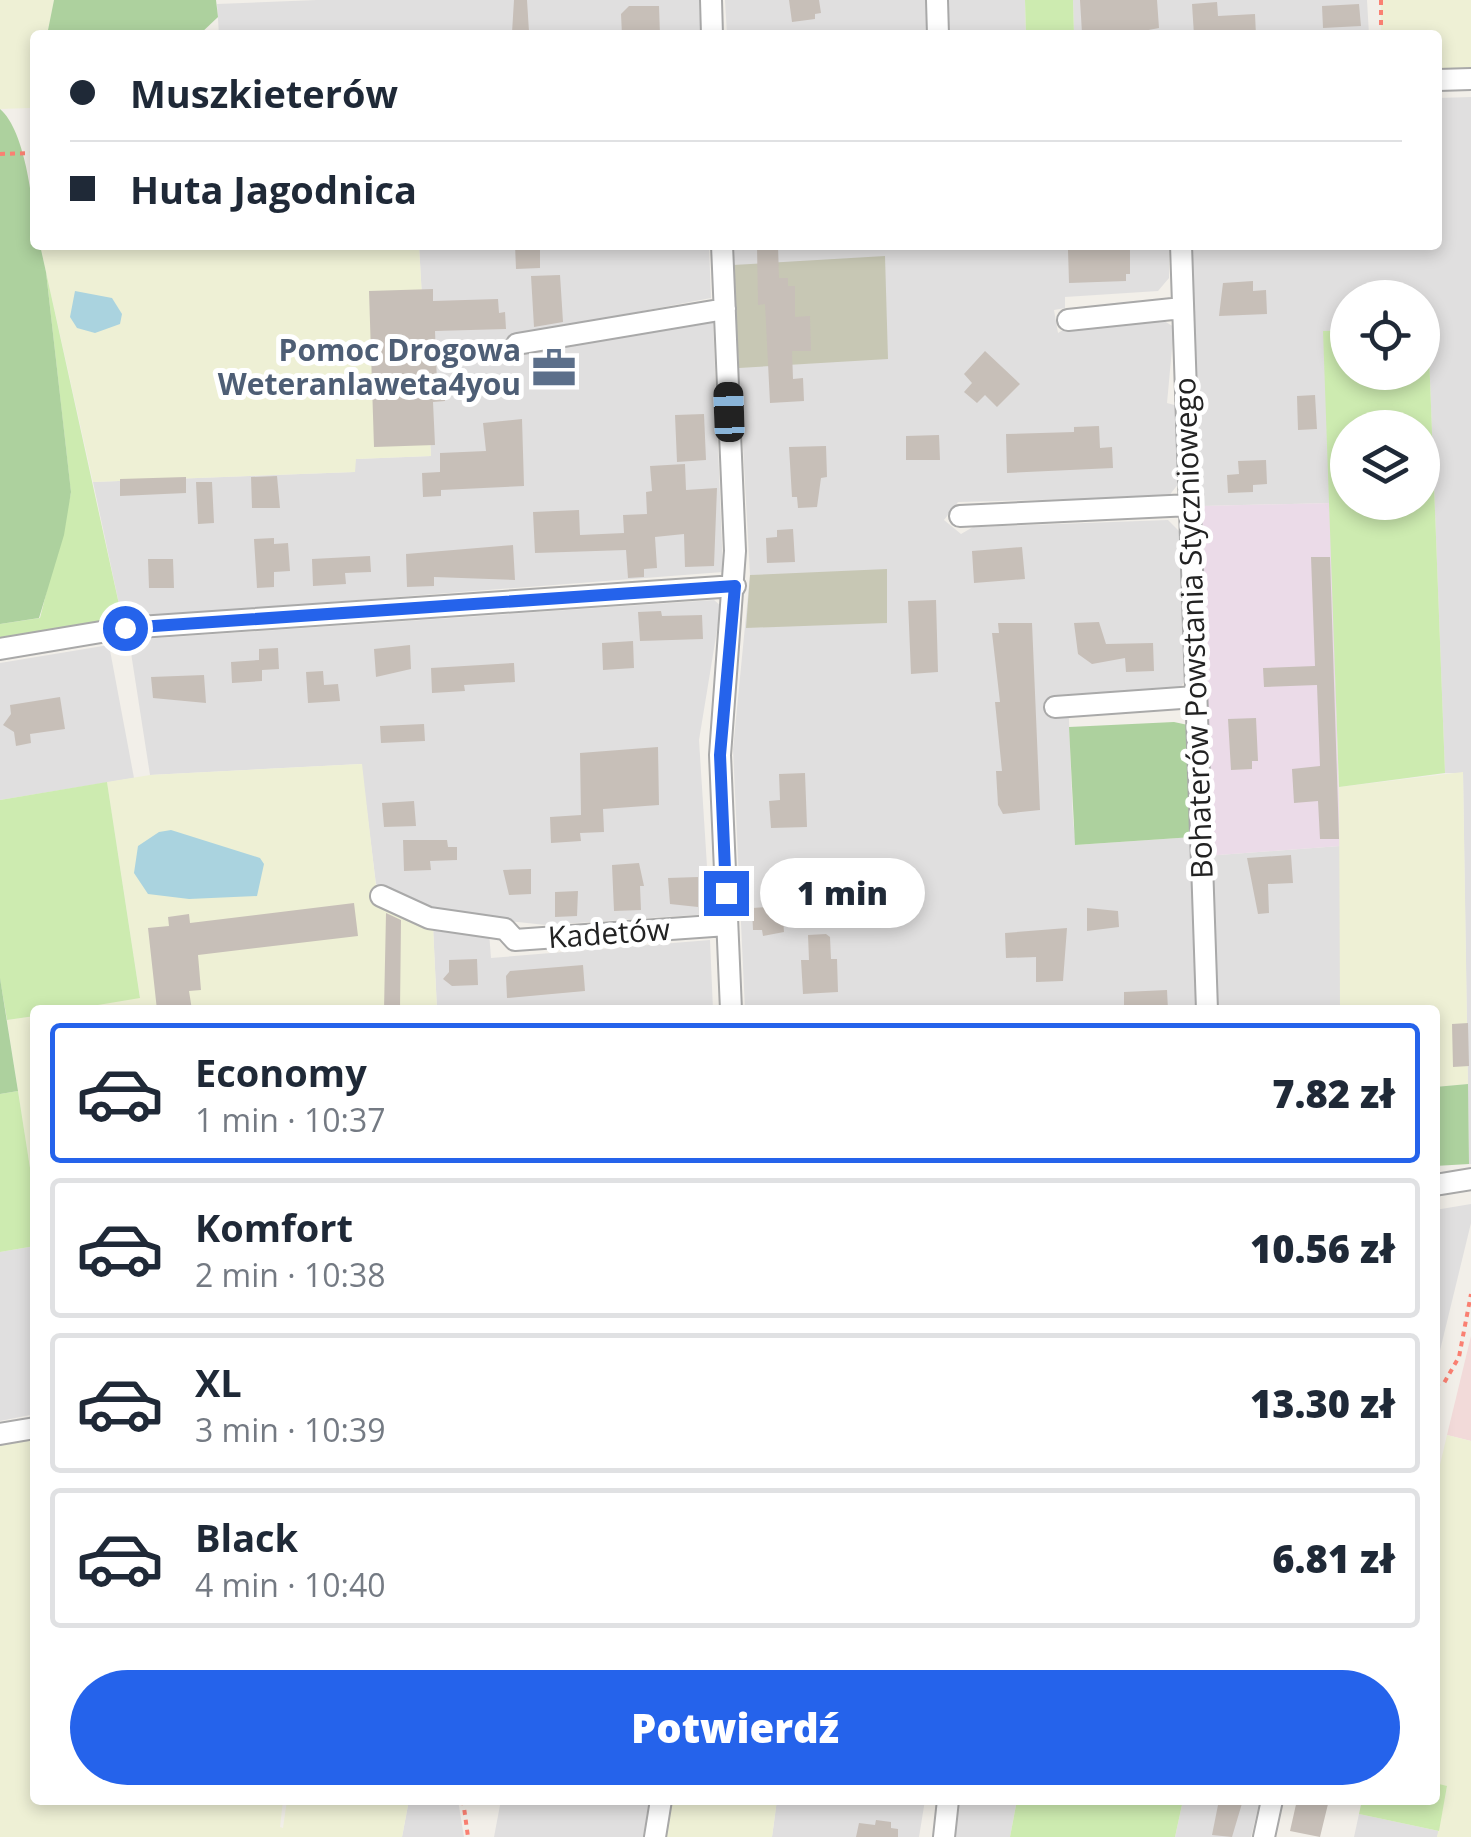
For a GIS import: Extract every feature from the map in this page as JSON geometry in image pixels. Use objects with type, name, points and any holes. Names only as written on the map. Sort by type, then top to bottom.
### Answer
[{"type":"street","points":[[711,0],[712,30]]},
{"type":"street","points":[[937,0],[938,30]]},
{"type":"street","points":[[1442,80],[1471,79]]},
{"type":"street","points":[[722,250],[735,586],[720,755],[731,1005]]},
{"type":"street","name":"Bohaterów Powstania Styczniowego","points":[[1181,250],[1207,1005]]},
{"type":"street","points":[[1068,320],[1182,308]]},
{"type":"street","points":[[517,344],[725,309]]},
{"type":"street","points":[[960,516],[1190,505]]},
{"type":"street","points":[[0,650],[125,628],[735,586]]},
{"type":"street","points":[[1055,707],[1195,697]]},
{"type":"street","name":"Kadetów","points":[[382,896],[429,918],[505,929],[515,940],[727,925]]},
{"type":"street","points":[[1440,1184],[1471,1179]]},
{"type":"street","points":[[0,1434],[30,1429]]},
{"type":"street","points":[[655,1837],[660,1805]]},
{"type":"street","points":[[944,1837],[947,1805]]},
{"type":"street","points":[[1264,1837],[1271,1805]]},
{"type":"path","points":[[1381,0],[1382,30]]},
{"type":"path","points":[[0,154],[30,153]]},
{"type":"path","points":[[1440,1383],[1444,1383],[1459,1356],[1471,1294]]},
{"type":"path","points":[[464,1805],[468,1837]]},
{"type":"shaded area","points":[[0,0],[54,0],[48,30],[30,30],[30,108],[0,109]]},
{"type":"shaded area","points":[[317,0],[699,0],[701,30],[219,30],[217,4]]},
{"type":"shaded area","points":[[725,0],[1025,0],[1026,30],[727,30]]},
{"type":"shaded area","points":[[1073,0],[1367,0],[1369,30],[1074,30]]},
{"type":"shaded area","points":[[1381,0],[1471,0],[1471,75],[1442,75],[1442,30],[1381,30]]},
{"type":"shaded area","points":[[1471,97],[1471,1164],[1463,773],[1445,773],[1435,520],[1440,520],[1440,410],[1431,410],[1430,390],[1440,390],[1440,280],[1330,280],[1330,331],[1324,331],[1330,503],[1202,506],[1191,250],[1442,250],[1442,98]]},
{"type":"shaded area","points":[[41,250],[419,250],[431,456],[356,459],[355,472],[93,482]]},
{"type":"shaded area","points":[[419,250],[709,250],[711,298],[507,337],[510,357],[713,319],[723,572],[122,618],[93,482],[354,472],[355,459],[431,456]]},
{"type":"shaded area","points":[[732,250],[1169,250],[1169,278],[1158,291],[1065,297],[1065,308],[1054,310],[1058,333],[1074,323],[1161,319],[1174,327],[1167,403],[1178,406],[1179,483],[1168,497],[958,502],[944,520],[961,534],[973,527],[1168,520],[1179,531],[1185,681],[1177,692],[1068,697],[1073,820],[1076,845],[1193,837],[1200,1005],[745,1005],[733,749],[750,575]]},
{"type":"shaded area","points":[[885,256],[888,359],[739,368],[733,265]]},
{"type":"shaded area","points":[[1330,503],[1340,846],[1205,856],[1202,506]]},
{"type":"shaded area","points":[[887,569],[887,623],[746,628],[750,575]]},
{"type":"shaded area","points":[[714,600],[721,606],[699,740],[710,914],[546,925],[432,913],[376,884],[361,764],[150,775],[129,640]]},
{"type":"shaded area","points":[[109,645],[134,778],[0,800],[0,663]]},
{"type":"shaded area","points":[[362,764],[378,904],[433,926],[437,1005],[96,1005],[140,997],[107,782],[150,775]]},
{"type":"shaded area","points":[[1463,772],[1468,1084],[1440,1087],[1440,1005],[1340,1005],[1339,787]]},
{"type":"shaded area","points":[[1340,846],[1340,1005],[1212,1005],[1205,856]]},
{"type":"shaded area","points":[[433,926],[489,932],[491,958],[710,940],[713,1005],[437,1005]]},
{"type":"shaded area","points":[[30,1017],[30,1168],[7,1020]]},
{"type":"shaded area","points":[[1471,1204],[1471,1223],[1440,1350],[1440,1209]]},
{"type":"shaded area","points":[[30,1247],[30,1415],[0,1421],[0,1252]]},
{"type":"shaded area","points":[[1471,1336],[1471,1441],[1447,1435]]},
{"type":"shaded area","points":[[1447,1435],[1471,1441],[1471,1837],[1437,1837],[1447,1787],[1440,1785],[1440,1465]]},
{"type":"shaded area","points":[[30,1440],[30,1805],[282,1805],[283,1828],[286,1805],[408,1805],[402,1837],[0,1837],[0,1445]]},
{"type":"shaded area","points":[[408,1805],[459,1805],[464,1837],[402,1837]]},
{"type":"shaded area","points":[[500,1805],[648,1805],[643,1837],[494,1837]]},
{"type":"shaded area","points":[[661,1805],[776,1805],[772,1837],[657,1837]]},
{"type":"shaded area","points":[[776,1805],[924,1805],[919,1837],[772,1837]]},
{"type":"shaded area","points":[[955,1805],[1016,1805],[1010,1837],[950,1837]]},
{"type":"shaded area","points":[[1182,1805],[1259,1805],[1251,1837],[1175,1837]]},
{"type":"shaded area","points":[[1359,1814],[1439,1831],[1437,1837],[1354,1837]]},
{"type":"green space","points":[[54,0],[216,0],[218,17],[204,30],[48,30]]},
{"type":"green space","points":[[1025,0],[1073,0],[1074,30],[1026,30]]},
{"type":"green space","points":[[0,109],[9,120],[22,152],[30,188],[30,250],[41,250],[46,272],[71,492],[64,535],[39,618],[0,624]]},
{"type":"green space","points":[[46,272],[122,618],[0,641],[0,624],[40,618],[71,493]]},
{"type":"green space","points":[[1323,331],[1330,331],[1330,390],[1430,390],[1431,410],[1330,410],[1330,520],[1435,520],[1445,773],[1339,787]]},
{"type":"green space","points":[[1174,722],[1188,725],[1193,837],[1075,845],[1069,727]]},
{"type":"green space","points":[[107,782],[140,998],[98,1005],[30,1005],[30,1017],[7,1020],[0,979],[0,800]]},
{"type":"green space","points":[[0,978],[18,1091],[0,1094]]},
{"type":"green space","points":[[1468,1084],[1469,1164],[1440,1166],[1440,1087]]},
{"type":"green space","points":[[18,1091],[30,1168],[30,1247],[0,1252],[0,1094]]},
{"type":"green space","points":[[1440,1784],[1447,1786],[1439,1831],[1359,1814],[1361,1805],[1440,1805]]},
{"type":"green space","points":[[1016,1805],[1182,1805],[1175,1837],[1010,1837]]},
{"type":"water","points":[[75,291],[112,298],[122,314],[120,324],[95,333],[77,328],[70,317]]},
{"type":"water","points":[[171,830],[260,858],[264,864],[257,896],[189,899],[148,894],[134,873],[138,846],[159,832]]},
{"type":"building","points":[[514,0],[527,0],[529,30],[512,30]]},
{"type":"building","points":[[789,0],[819,0],[821,13],[815,14],[815,19],[792,22]]},
{"type":"building","points":[[1080,0],[1157,0],[1159,28],[1082,30]]},
{"type":"building","points":[[1217,2],[1218,16],[1255,14],[1256,30],[1194,30],[1192,4]]},
{"type":"building","points":[[1359,4],[1361,26],[1323,28],[1322,6]]},
{"type":"building","points":[[629,6],[659,6],[660,30],[622,30],[621,14]]},
{"type":"building","points":[[515,250],[540,250],[540,268],[516,269]]},
{"type":"building","points":[[757,250],[778,250],[779,278],[788,278],[788,286],[795,286],[795,317],[810,316],[811,351],[792,351],[793,379],[803,378],[804,401],[770,403],[765,304],[758,305]]},
{"type":"building","points":[[1068,250],[1130,250],[1130,274],[1126,274],[1126,281],[1069,283]]},
{"type":"building","points":[[560,275],[563,322],[534,327],[531,276]]},
{"type":"building","points":[[1253,281],[1253,291],[1266,290],[1267,314],[1219,316],[1223,283]]},
{"type":"building","points":[[433,289],[433,301],[498,299],[499,313],[505,312],[506,329],[435,331],[437,383],[444,383],[445,401],[433,402],[435,445],[374,447],[369,291]]},
{"type":"building","points":[[985,351],[1020,384],[997,407],[985,395],[977,403],[964,392],[972,383],[964,374]]},
{"type":"building","name":"Pomoc Drogowa Weteranlaweta4you","points":[[572,357],[573,381],[533,389],[530,374],[537,373],[535,364]]},
{"type":"building","points":[[1315,395],[1317,429],[1298,430],[1297,396]]},
{"type":"building","points":[[704,414],[706,460],[677,462],[675,415]]},
{"type":"building","points":[[522,419],[524,486],[441,490],[441,496],[423,497],[422,473],[440,472],[440,453],[486,451],[483,423]]},
{"type":"building","points":[[1099,426],[1100,448],[1112,447],[1113,468],[1007,473],[1006,434],[1074,432],[1074,427]]},
{"type":"building","points":[[939,435],[940,460],[906,460],[906,436]]},
{"type":"building","points":[[826,446],[827,477],[821,478],[817,507],[798,508],[797,497],[792,497],[789,447]]},
{"type":"building","points":[[1266,460],[1267,484],[1253,485],[1253,492],[1228,493],[1227,475],[1239,474],[1238,461]]},
{"type":"building","points":[[685,464],[686,490],[717,488],[714,566],[685,567],[684,534],[655,537],[657,568],[644,569],[644,577],[628,578],[626,550],[535,553],[533,512],[579,510],[580,535],[624,533],[623,515],[647,514],[646,492],[652,491],[650,466]]},
{"type":"building","points":[[277,476],[280,508],[252,508],[251,477]]},
{"type":"building","points":[[186,477],[186,493],[120,496],[120,479]]},
{"type":"building","points":[[196,482],[212,482],[214,523],[198,524]]},
{"type":"building","points":[[793,529],[795,562],[767,563],[766,538],[777,537],[777,530]]},
{"type":"building","points":[[274,538],[274,544],[288,543],[290,571],[274,572],[274,587],[257,588],[254,539]]},
{"type":"building","points":[[513,545],[515,580],[434,577],[434,586],[407,587],[406,554]]},
{"type":"building","points":[[1022,547],[1025,579],[974,583],[972,551]]},
{"type":"building","points":[[370,556],[371,572],[345,573],[346,584],[313,586],[312,559]]},
{"type":"building","points":[[1311,557],[1330,557],[1339,839],[1320,839],[1318,801],[1294,803],[1292,769],[1320,766],[1317,685],[1264,687],[1263,668],[1315,666]]},
{"type":"building","points":[[148,559],[173,559],[174,588],[149,588]]},
{"type":"building","points":[[936,600],[938,672],[911,674],[908,601]]},
{"type":"building","points":[[661,611],[662,616],[702,615],[703,639],[640,641],[638,612]]},
{"type":"building","points":[[1099,622],[1106,644],[1153,643],[1154,671],[1126,672],[1125,658],[1092,664],[1078,654],[1074,623]]},
{"type":"building","points":[[998,623],[1032,623],[1040,810],[1003,814],[998,805],[996,771],[1002,771],[995,702],[1000,702],[992,633],[999,633]]},
{"type":"building","points":[[633,641],[634,668],[603,670],[602,643]]},
{"type":"building","points":[[410,645],[411,669],[376,677],[374,649]]},
{"type":"building","points":[[278,648],[279,669],[262,670],[262,681],[232,683],[231,662],[259,660],[259,649]]},
{"type":"building","points":[[514,663],[515,682],[464,685],[465,691],[432,693],[431,668]]},
{"type":"building","points":[[323,671],[324,685],[338,684],[340,701],[308,703],[306,672]]},
{"type":"building","points":[[204,675],[206,703],[153,698],[151,677]]},
{"type":"building","points":[[60,697],[65,729],[30,734],[31,743],[16,746],[14,732],[3,725],[11,714],[10,705]]},
{"type":"building","points":[[1256,718],[1258,761],[1252,761],[1252,769],[1231,770],[1228,719]]},
{"type":"building","points":[[424,724],[425,741],[381,743],[380,726]]},
{"type":"building","points":[[658,747],[659,805],[603,809],[604,832],[580,833],[581,841],[551,843],[550,817],[581,815],[580,753]]},
{"type":"building","points":[[805,773],[807,827],[771,828],[769,801],[780,800],[779,774]]},
{"type":"building","points":[[414,801],[416,826],[384,827],[382,803]]},
{"type":"building","points":[[403,840],[447,840],[448,847],[457,847],[457,860],[430,861],[431,870],[404,871]]},
{"type":"building","points":[[1291,855],[1293,883],[1268,884],[1269,913],[1258,914],[1247,858]]},
{"type":"building","points":[[639,863],[644,886],[640,886],[641,910],[614,911],[612,865]]},
{"type":"building","points":[[531,869],[531,894],[509,895],[503,870]]},
{"type":"building","points":[[698,877],[698,907],[670,904],[668,878]]},
{"type":"building","points":[[578,891],[577,916],[555,917],[555,892]]},
{"type":"building","points":[[354,903],[358,936],[198,955],[201,990],[189,991],[191,1005],[156,1005],[148,928],[169,926],[168,917],[189,914],[190,923]]},
{"type":"building","points":[[782,906],[784,932],[763,936],[762,930],[753,930],[752,908]]},
{"type":"building","points":[[1087,908],[1118,911],[1119,927],[1087,931]]},
{"type":"building","points":[[386,913],[401,920],[400,1005],[384,1005]]},
{"type":"building","points":[[1067,928],[1063,981],[1036,982],[1036,957],[1006,958],[1005,933]]},
{"type":"building","points":[[808,935],[830,937],[831,959],[837,959],[838,992],[803,994],[801,960],[809,960]]},
{"type":"building","points":[[477,959],[478,985],[452,986],[443,979],[449,972],[449,960]]},
{"type":"building","points":[[583,965],[585,991],[507,998],[506,976],[510,971]]},
{"type":"building","points":[[1167,990],[1168,1005],[1124,1005],[1124,992]]},
{"type":"building","points":[[1468,1023],[1469,1066],[1453,1067],[1452,1024]]},
{"type":"building","points":[[1218,1805],[1242,1805],[1232,1837],[1212,1835]]},
{"type":"building","points":[[1296,1805],[1328,1805],[1320,1837],[1290,1831]]},
{"type":"building","points":[[876,1820],[891,1822],[891,1828],[898,1829],[898,1837],[856,1837],[859,1823],[875,1825]]},
{"type":"place","name":"Pomoc Drogowa Weteranlaweta4you","points":[[554,368]]},
{"type":"route","points":[[125,628],[735,586],[720,731],[726,893]]}]
